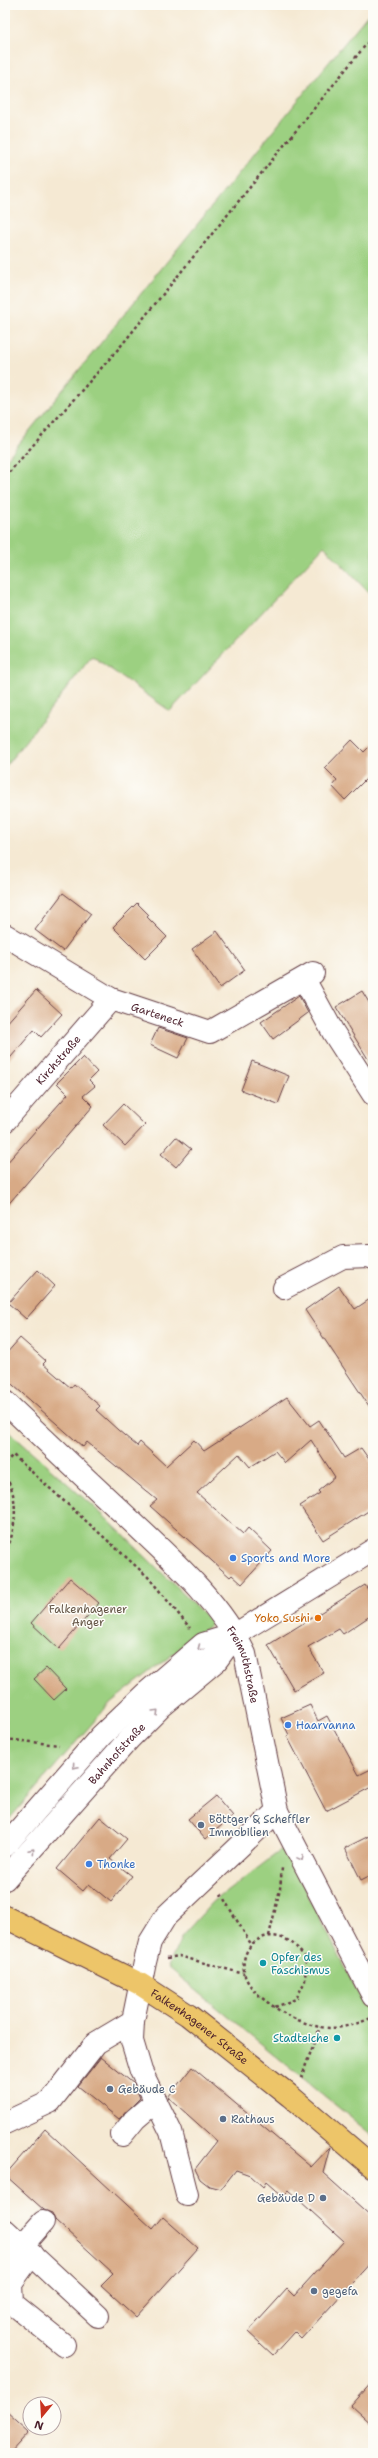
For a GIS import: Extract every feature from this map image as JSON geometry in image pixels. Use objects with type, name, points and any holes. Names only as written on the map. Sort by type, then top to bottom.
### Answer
[{"type":"main road","name":"Falkenhagener Straße","points":[[5,1917],[140,1984],[188,2015],[290,2096],[373,2167]]},
{"type":"street","name":"Garteneck","points":[[5,934],[111,999],[210,1032],[308,976],[333,1032],[373,1094]]},
{"type":"street","name":"Kirchstraße","points":[[5,1121],[111,999]]},
{"type":"street","points":[[284,1288],[343,1257],[373,1258]]},
{"type":"street","name":"Freimuthstraße","points":[[5,1402],[152,1541],[222,1614],[236,1634],[245,1654],[277,1811],[373,1996]]},
{"type":"street","name":"Bahnhofstraße","points":[[5,1846],[101,1736],[203,1644],[236,1634],[373,1550]]},
{"type":"street","name":"Bahnhofstraße","points":[[5,1879],[129,1739],[162,1706],[216,1661],[236,1634]]},
{"type":"street","points":[[187,2195],[171,2132],[140,2071],[132,2041],[133,2021],[145,1962],[150,1942],[166,1916],[277,1811]]},
{"type":"street","points":[[5,2123],[50,2102],[96,2043],[133,2021]]},
{"type":"street","points":[[122,2135],[135,2118],[156,2101]]},
{"type":"street","points":[[43,2222],[27,2250],[12,2283],[12,2303],[64,2345]]},
{"type":"street","points":[[5,2230],[98,2316]]},
{"type":"street","points":[[5,2265],[27,2250]]},
{"type":"path","points":[[5,477],[120,347],[373,36]]},
{"type":"path","points":[[5,1463],[13,1455],[94,1527],[148,1577],[195,1634]]},
{"type":"path","points":[[5,1477],[10,1483],[16,1515],[5,1552]]},
{"type":"path","points":[[5,1739],[59,1745]]},
{"type":"path","points":[[269,1936],[280,1889],[282,1867]]},
{"type":"path","points":[[209,1875],[251,1944]]},
{"type":"path","points":[[275,2007],[296,1999],[306,1981],[306,1958],[289,1941],[269,1936],[251,1944],[244,1956],[244,1974],[260,1997],[275,2007],[293,2019],[320,2028],[353,2026],[373,2017]]},
{"type":"path","points":[[145,1962],[179,1956],[244,1974]]},
{"type":"path","points":[[299,2082],[320,2028]]},
{"type":"green space","points":[[373,8],[373,597],[324,546],[170,711],[92,656],[5,767],[5,461]]},
{"type":"green space","name":"Falkenhagener Anger","points":[[5,1428],[105,1517],[213,1623],[110,1703],[5,1824]]},
{"type":"green space","points":[[284,1848],[373,2022],[373,2136],[168,1967],[182,1936],[213,1902]]},
{"type":"building","points":[[352,740],[364,752],[373,743],[373,772],[345,800],[332,786],[337,780],[325,768]]},
{"type":"building","points":[[63,893],[91,914],[63,951],[35,930]]},
{"type":"building","points":[[137,903],[149,915],[147,917],[167,937],[145,959],[113,927]]},
{"type":"building","points":[[217,931],[245,970],[220,988],[192,949]]},
{"type":"building","points":[[36,990],[62,1014],[41,1037],[34,1030],[5,1064],[5,1025]]},
{"type":"building","points":[[362,991],[373,1009],[373,1067],[336,1007]]},
{"type":"building","points":[[299,996],[308,1013],[273,1039],[261,1022]]},
{"type":"building","points":[[158,1028],[188,1038],[178,1058],[150,1045]]},
{"type":"building","points":[[83,1057],[97,1072],[89,1080],[95,1086],[83,1096],[93,1106],[5,1208],[5,1165],[68,1094],[57,1083]]},
{"type":"building","points":[[252,1061],[289,1076],[278,1104],[241,1090]]},
{"type":"building","points":[[123,1104],[145,1125],[125,1146],[103,1125]]},
{"type":"building","points":[[176,1137],[191,1149],[176,1167],[161,1154]]},
{"type":"building","points":[[38,1270],[55,1286],[26,1319],[8,1303]]},
{"type":"building","points":[[339,1286],[355,1309],[373,1297],[373,1412],[305,1310]]},
{"type":"building","points":[[20,1338],[46,1361],[43,1364],[71,1388],[74,1384],[100,1406],[96,1410],[118,1430],[137,1446],[140,1442],[166,1466],[194,1440],[204,1451],[287,1397],[310,1426],[319,1420],[344,1458],[361,1448],[373,1465],[373,1508],[323,1540],[300,1506],[320,1493],[318,1491],[335,1477],[311,1440],[285,1463],[275,1451],[250,1467],[239,1454],[197,1493],[243,1534],[248,1528],[272,1551],[242,1584],[232,1575],[230,1577],[150,1506],[157,1500],[87,1442],[83,1447],[5,1378],[5,1355]]},
{"type":"building","points":[[70,1578],[99,1603],[59,1649],[31,1623]]},
{"type":"building","points":[[365,1585],[373,1598],[373,1614],[343,1634],[339,1629],[308,1647],[324,1673],[294,1690],[268,1645]]},
{"type":"building","points":[[46,1668],[66,1689],[54,1700],[34,1679]]},
{"type":"building","points":[[310,1705],[318,1721],[327,1716],[359,1775],[373,1768],[373,1786],[326,1811],[287,1736],[289,1735],[281,1718]]},
{"type":"building","points":[[216,1796],[233,1816],[205,1839],[188,1819]]},
{"type":"building","name":"Thonke","points":[[100,1817],[127,1839],[110,1859],[132,1876],[111,1902],[89,1884],[83,1891],[57,1869]]},
{"type":"building","points":[[373,1834],[373,1874],[361,1880],[345,1848]]},
{"type":"building","name":"Gebäude C","points":[[101,2057],[134,2084],[140,2098],[119,2119],[78,2086]]},
{"type":"building","points":[[192,2067],[311,2167],[330,2147],[323,2173],[373,2218],[373,2260],[301,2339],[294,2332],[273,2355],[248,2332],[287,2289],[294,2296],[344,2241],[289,2191],[283,2197],[266,2182],[263,2187],[250,2175],[236,2170],[221,2189],[209,2186],[200,2179],[195,2169],[217,2141],[168,2097]]},
{"type":"building","points":[[45,2129],[153,2229],[163,2217],[198,2248],[136,2317],[101,2285],[113,2273],[55,2220],[52,2213],[44,2210],[5,2175]]},
{"type":"building","points":[[373,2381],[373,2426],[351,2406]]},
{"type":"building","points":[[5,2410],[22,2426],[22,2436],[25,2436],[10,2453],[5,2453]]},
{"type":"place","name":"Sports and More","points":[[233,1558]]},
{"type":"place","name":"Yoko Sushi","points":[[318,1618]]},
{"type":"place","name":"Haarvanna","points":[[288,1725]]},
{"type":"place","name":"Böttger & Scheffler Immobilien","points":[[201,1825]]},
{"type":"place","name":"Thonke","points":[[89,1864]]},
{"type":"place","name":"Opfer des Faschismus","points":[[263,1963]]},
{"type":"place","name":"Stadteiche","points":[[337,2038]]},
{"type":"place","name":"Gebäude C","points":[[110,2089]]},
{"type":"place","name":"Rathaus","points":[[223,2119]]},
{"type":"place","name":"Gebäude D","points":[[323,2198]]},
{"type":"place","name":"gegefa","points":[[314,2291]]}]
